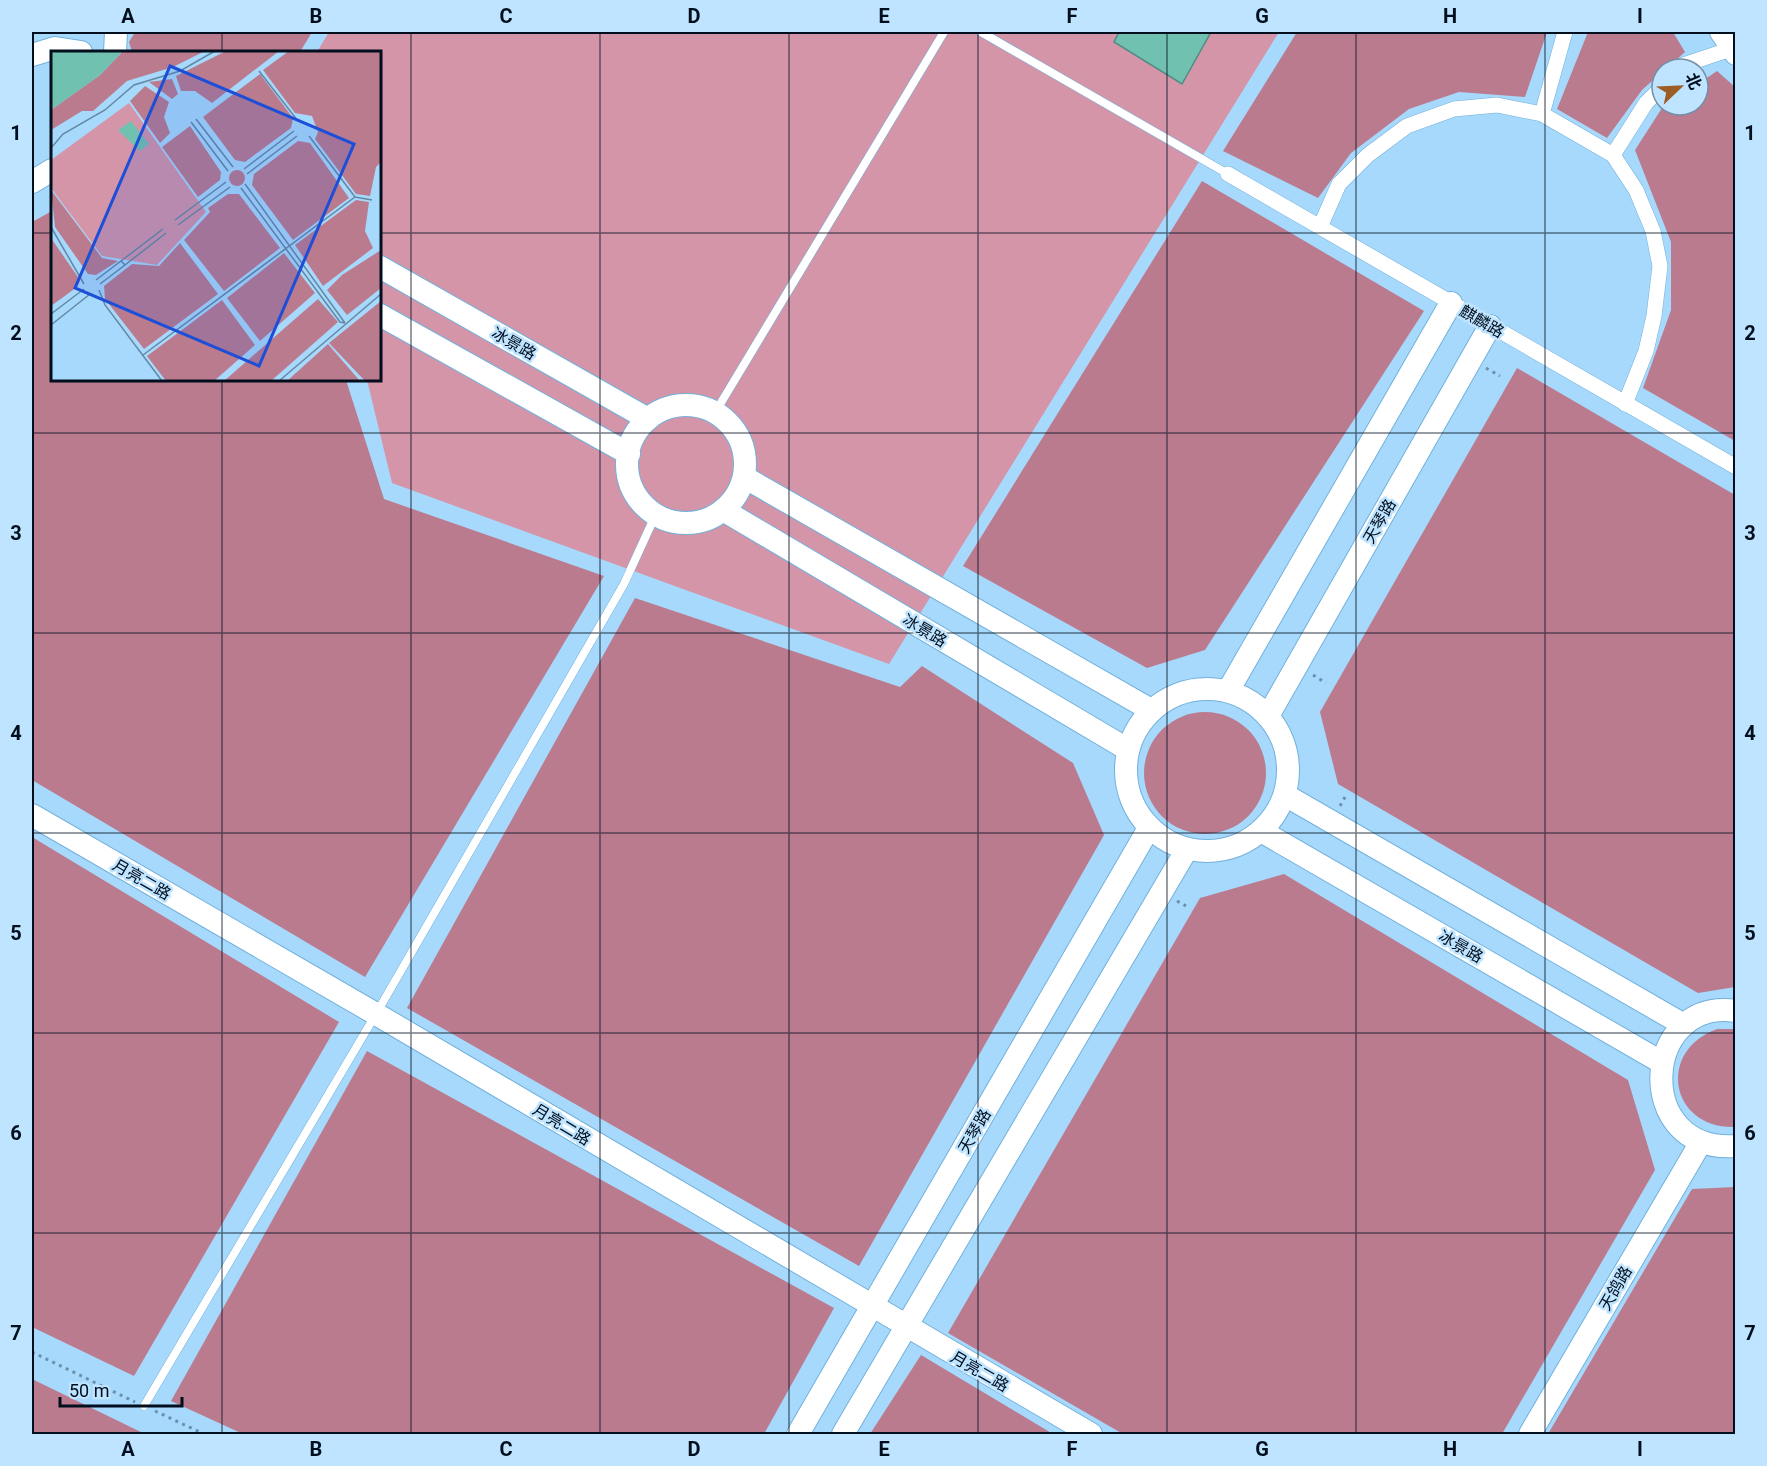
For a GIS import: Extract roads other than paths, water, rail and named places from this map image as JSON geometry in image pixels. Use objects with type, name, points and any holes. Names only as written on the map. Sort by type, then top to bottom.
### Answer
[{"type":"main road","points":[[38,51],[78,32]]},
{"type":"main road","points":[[115,51],[116,32]]},
{"type":"main road","points":[[32,161],[51,169]]},
{"type":"main road","points":[[32,182],[51,170]]},
{"type":"main road","name":"冰景路","points":[[381,268],[648,419]]},
{"type":"main road","points":[[1228,690],[1451,303]]},
{"type":"main road","points":[[381,316],[629,454]]},
{"type":"main road","name":"天琴路","points":[[1268,716],[1490,326]]},
{"type":"main road","points":[[693,405],[716,411],[739,438],[745,458],[744,477],[736,495],[723,510],[707,520],[688,523],[655,516],[638,498],[629,481],[631,443],[640,427],[648,419],[674,406],[693,405]]},
{"type":"main road","points":[[744,477],[1151,710]]},
{"type":"main road","name":"冰景路","points":[[723,510],[1127,750]]},
{"type":"main road","points":[[1200,688],[1228,690],[1250,700],[1268,716],[1282,740],[1288,767],[1285,795],[1275,815],[1261,831],[1238,845],[1213,851],[1187,849],[1166,841],[1149,828],[1132,805],[1125,778],[1127,750],[1136,728],[1151,710],[1174,694],[1200,688]]},
{"type":"main road","points":[[1285,795],[1684,1025]]},
{"type":"main road","name":"月亮二路","points":[[32,815],[376,1014],[906,1328],[1091,1434]]},
{"type":"main road","name":"天琴路","points":[[798,1434],[1149,828]]},
{"type":"main road","name":"冰景路","points":[[1261,831],[1661,1062]]},
{"type":"main road","points":[[843,1434],[1187,849]]},
{"type":"main road","points":[[1736,1011],[1726,1010],[1704,1014],[1684,1025],[1670,1041],[1661,1062],[1659,1081],[1667,1109],[1684,1132],[1701,1142],[1722,1147],[1736,1146]]},
{"type":"main road","name":"天鸽路","points":[[1530,1434],[1701,1142]]},
{"type":"street","points":[[1542,114],[1565,32]]},
{"type":"street","points":[[1701,57],[1729,45]]},
{"type":"street","points":[[1613,155],[1650,99]]},
{"type":"street","points":[[1320,227],[1339,184],[1368,155],[1407,126],[1454,109],[1497,105],[1542,114],[1613,155],[1636,190],[1653,231],[1660,266],[1654,316],[1646,351],[1625,404]]},
{"type":"street","name":"麒麟路","points":[[1228,174],[1736,467]]},
{"type":"lane","points":[[716,411],[944,32]]},
{"type":"lane","points":[[981,32],[1228,174]]},
{"type":"lane","points":[[144,1406],[376,1014],[624,584],[655,516]]}]
